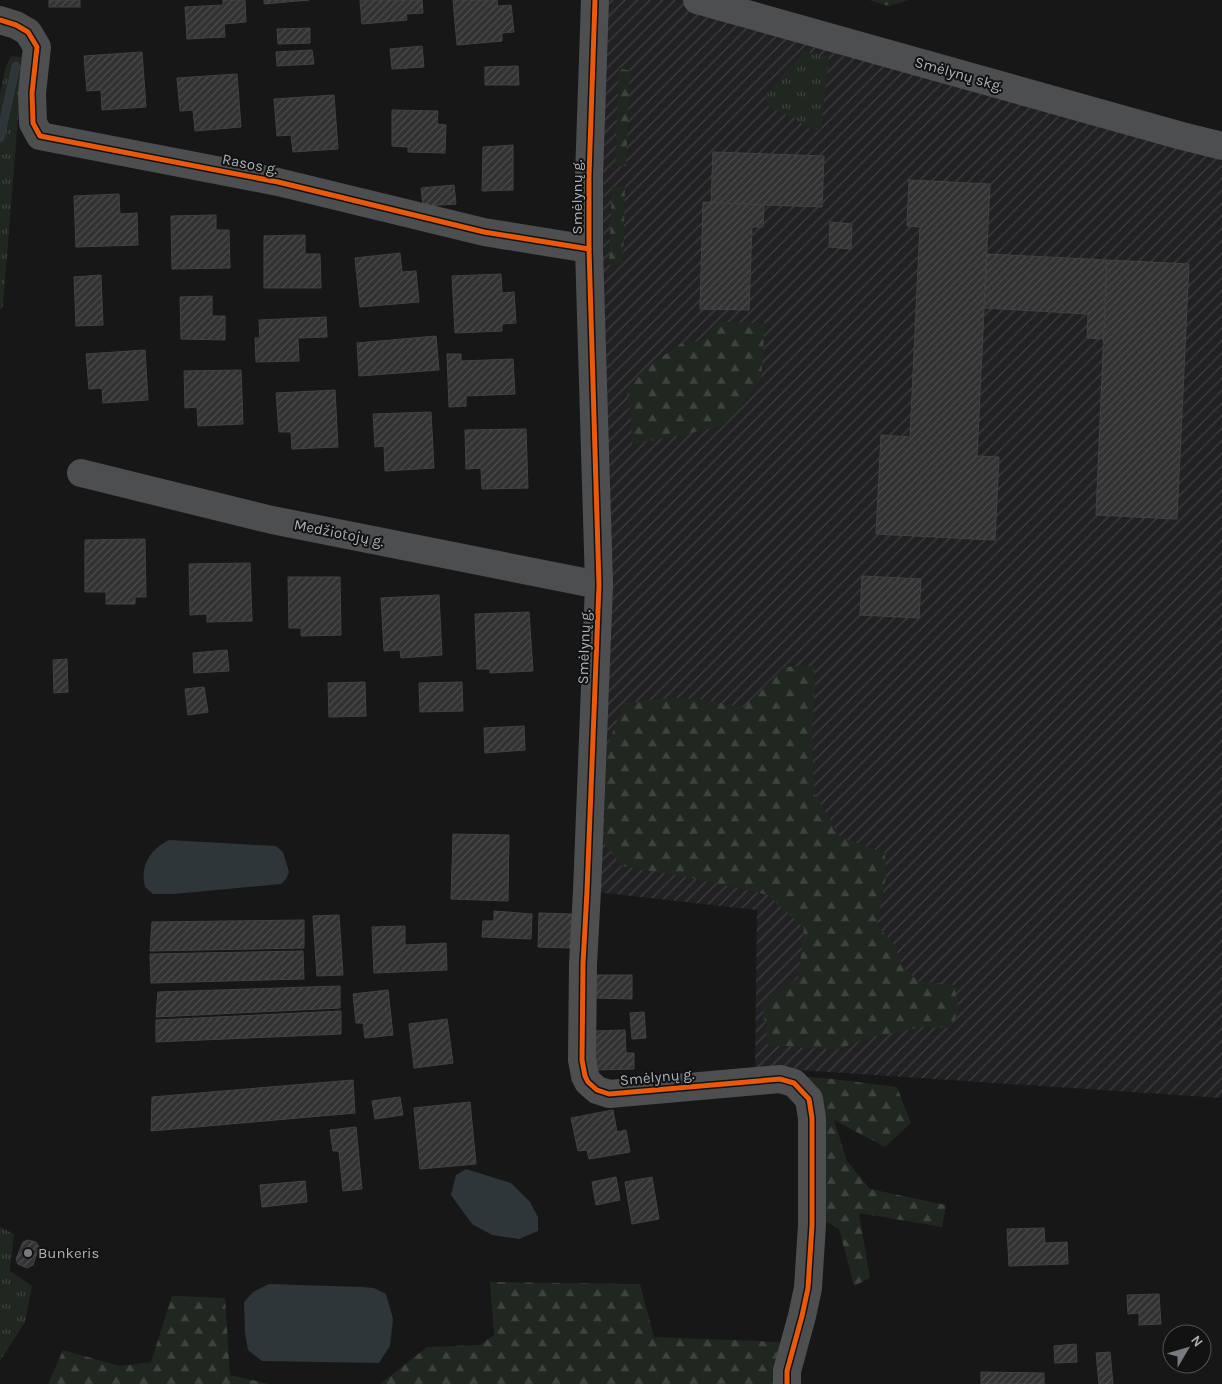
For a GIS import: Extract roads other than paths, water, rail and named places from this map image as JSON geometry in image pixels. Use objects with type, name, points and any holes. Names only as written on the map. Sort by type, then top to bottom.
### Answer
[{"type":"street","name":"Smėlynų g.","points":[[595,0],[589,176],[589,249],[599,585],[583,964],[582,1060],[588,1082],[597,1090],[610,1094],[780,1080],[794,1083],[809,1099],[812,1118],[812,1224],[808,1288],[787,1371],[787,1384]]},
{"type":"street","name":"Smėlynų skg.","points":[[697,0],[1222,146]]},
{"type":"street","name":"Rasos g.","points":[[0,20],[16,25],[28,32],[37,47],[32,93],[33,123],[40,136],[278,182],[484,232],[589,249]]},
{"type":"street","name":"Medžiotojų g.","points":[[81,473],[272,520],[599,585]]},
{"type":"waterway","points":[[0,138],[16,66]]},
{"type":"place","name":"Bunkeris","points":[[28,1253]]}]
